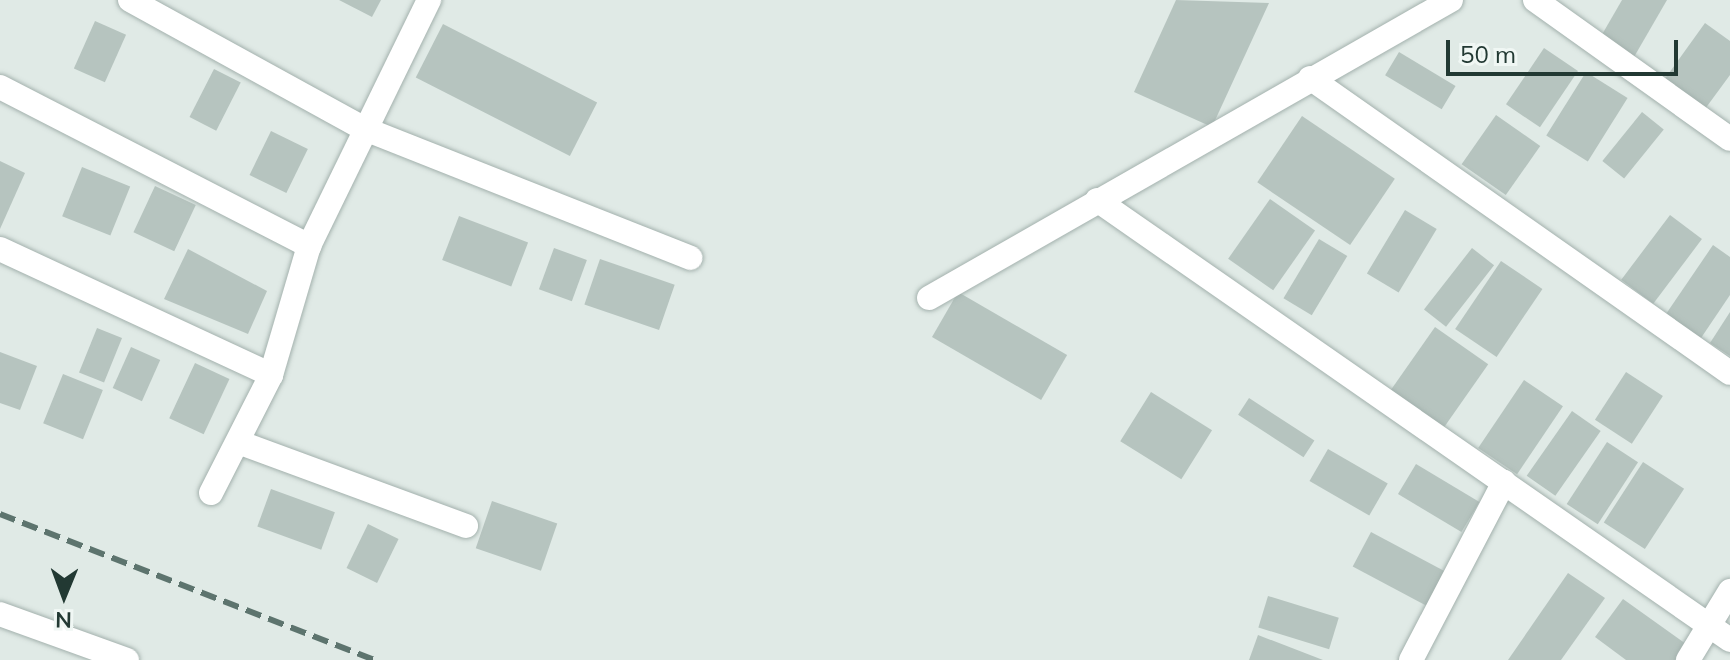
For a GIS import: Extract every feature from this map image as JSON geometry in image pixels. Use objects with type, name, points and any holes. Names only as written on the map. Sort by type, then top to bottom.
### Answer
[{"type":"street","points":[[130,0],[365,129],[690,258]]},
{"type":"street","points":[[211,493],[271,375],[309,246],[429,0]]},
{"type":"street","points":[[929,298],[1451,0]]},
{"type":"street","points":[[1535,0],[1730,139]]},
{"type":"street","points":[[1310,78],[1730,373]]},
{"type":"street","points":[[0,87],[309,246]]},
{"type":"street","points":[[1097,200],[1730,640]]},
{"type":"street","points":[[0,249],[271,375]]},
{"type":"street","points":[[238,442],[466,526]]},
{"type":"street","points":[[1411,660],[1504,482]]},
{"type":"street","points":[[1688,660],[1730,591]]},
{"type":"street","points":[[0,614],[127,660]]},
{"type":"building","points":[[339,0],[381,0],[372,17]]},
{"type":"building","points":[[1176,0],[1269,3],[1212,127],[1134,92]]},
{"type":"building","points":[[1622,0],[1667,0],[1634,57],[1600,38]]},
{"type":"building","points":[[95,21],[126,35],[105,82],[74,69]]},
{"type":"building","points":[[1705,23],[1730,41],[1730,75],[1705,109],[1664,80]]},
{"type":"building","points":[[443,24],[597,103],[570,156],[416,77]]},
{"type":"building","points":[[1544,48],[1578,71],[1540,127],[1506,104]]},
{"type":"building","points":[[1399,52],[1456,86],[1442,109],[1385,75]]},
{"type":"building","points":[[214,69],[241,83],[216,131],[189,117]]},
{"type":"building","points":[[1586,72],[1628,98],[1588,162],[1546,136]]},
{"type":"building","points":[[1642,112],[1664,130],[1624,179],[1602,161]]},
{"type":"building","points":[[1496,115],[1540,146],[1506,195],[1462,164]]},
{"type":"building","points":[[1302,116],[1395,179],[1350,245],[1257,182]]},
{"type":"building","points":[[271,131],[308,149],[286,193],[250,175]]},
{"type":"building","points":[[0,161],[25,173],[0,229]]},
{"type":"building","points":[[82,167],[130,186],[110,236],[62,216]]},
{"type":"building","points":[[155,186],[196,205],[174,251],[133,232]]},
{"type":"building","points":[[1270,199],[1315,231],[1273,290],[1228,259]]},
{"type":"building","points":[[1405,210],[1437,229],[1399,292],[1367,273]]},
{"type":"building","points":[[1670,215],[1702,239],[1653,304],[1621,280]]},
{"type":"building","points":[[459,216],[528,243],[511,286],[442,260]]},
{"type":"building","points":[[1319,239],[1347,256],[1312,315],[1283,298]]},
{"type":"building","points":[[1713,245],[1730,257],[1730,295],[1701,338],[1666,314]]},
{"type":"building","points":[[554,248],[587,260],[572,301],[539,289]]},
{"type":"building","points":[[1472,248],[1494,265],[1446,327],[1424,309]]},
{"type":"building","points":[[188,249],[267,291],[248,334],[164,299]]},
{"type":"building","points":[[600,259],[675,285],[659,330],[584,304]]},
{"type":"building","points":[[1501,261],[1542,289],[1497,357],[1455,329]]},
{"type":"building","points":[[958,292],[1067,355],[1041,400],[932,337]]},
{"type":"building","points":[[1730,312],[1730,356],[1710,343]]},
{"type":"building","points":[[1435,327],[1488,364],[1444,427],[1391,390]]},
{"type":"building","points":[[97,328],[122,338],[104,383],[79,373]]},
{"type":"building","points":[[131,347],[160,360],[142,401],[113,388]]},
{"type":"building","points":[[0,352],[37,366],[20,410],[0,403]]},
{"type":"building","points":[[195,363],[229,379],[204,434],[169,418]]},
{"type":"building","points":[[1626,372],[1663,396],[1632,444],[1595,420]]},
{"type":"building","points":[[63,374],[103,390],[83,439],[43,423]]},
{"type":"building","points":[[1524,380],[1563,406],[1517,474],[1478,448]]},
{"type":"building","points":[[1151,392],[1212,430],[1181,479],[1120,441]]},
{"type":"building","points":[[1249,398],[1314,440],[1304,457],[1238,415]]},
{"type":"building","points":[[1572,411],[1601,431],[1555,496],[1527,476]]},
{"type":"building","points":[[1607,442],[1638,462],[1598,524],[1567,504]]},
{"type":"building","points":[[1328,449],[1388,483],[1369,516],[1310,481]]},
{"type":"building","points":[[1643,462],[1684,489],[1645,549],[1604,522]]},
{"type":"building","points":[[1416,464],[1479,502],[1461,532],[1398,494]]},
{"type":"building","points":[[271,489],[335,512],[321,550],[257,527]]},
{"type":"building","points":[[492,501],[557,523],[541,571],[476,548]]},
{"type":"building","points":[[368,524],[399,539],[377,583],[347,568]]},
{"type":"building","points":[[1371,532],[1451,575],[1433,609],[1353,566]]},
{"type":"building","points":[[1568,573],[1605,598],[1561,660],[1508,660]]},
{"type":"building","points":[[1268,596],[1339,618],[1329,649],[1258,628]]},
{"type":"building","points":[[1623,599],[1686,644],[1675,660],[1626,660],[1595,637]]},
{"type":"building","points":[[1258,635],[1323,660],[1249,660]]},
{"type":"railway","points":[[0,514],[375,660]]}]
